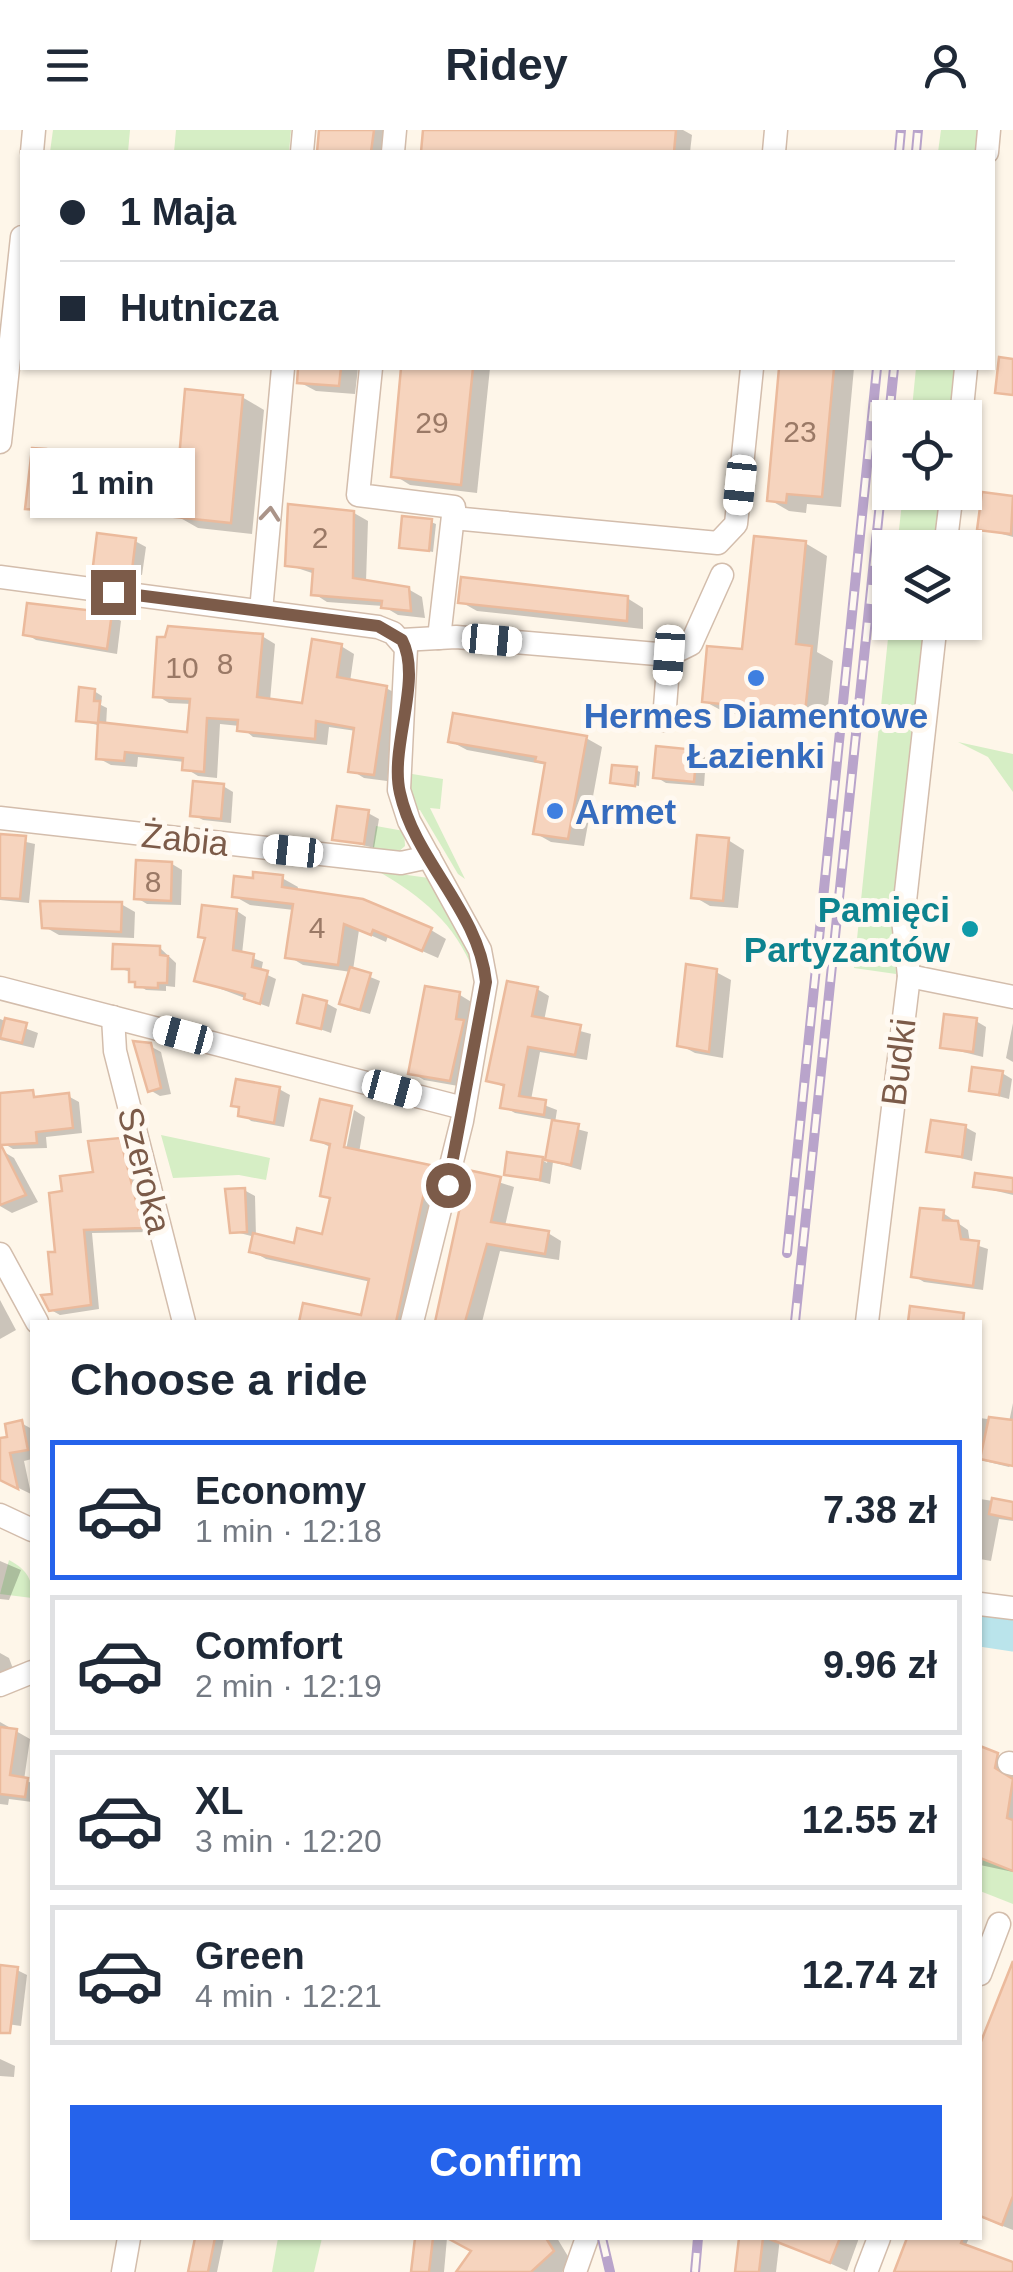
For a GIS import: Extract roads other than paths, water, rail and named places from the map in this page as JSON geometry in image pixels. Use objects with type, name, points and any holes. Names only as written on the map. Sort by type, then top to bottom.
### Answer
[{"type":"street","points":[[0,442],[9,286],[20,245]]},
{"type":"street","points":[[261,611],[283,370]]},
{"type":"street","points":[[371,370],[358,494],[454,507],[439,638]]},
{"type":"street","points":[[453,518],[718,543],[736,524],[752,370]]},
{"type":"street","points":[[962,400],[966,370]]},
{"type":"street","points":[[0,576],[378,626],[402,640],[439,638],[669,655],[691,644],[722,574]]},
{"type":"street","points":[[402,640],[408,667],[397,780],[404,810],[470,928],[485,972],[485,1001],[412,1320]]},
{"type":"street","name":"Budki","points":[[867,1320],[908,976],[904,919],[934,640]]},
{"type":"street","points":[[664,720],[669,655]]},
{"type":"street","name":"Żabia","points":[[0,818],[401,863],[428,857]]},
{"type":"street","points":[[908,976],[1013,996]]},
{"type":"street","points":[[0,988],[462,1108]]},
{"type":"street","name":"Szeroka","points":[[113,1017],[115,1051],[183,1320]]},
{"type":"street","points":[[0,1254],[35,1320]]},
{"type":"street","points":[[0,1516],[30,1529]]},
{"type":"street","points":[[982,1604],[1013,1608]]},
{"type":"street","points":[[0,1685],[30,1673]]},
{"type":"street","points":[[982,1968],[997,1923]]},
{"type":"street","points":[[122,2272],[129,2240]]},
{"type":"street","points":[[576,2272],[585,2240]]},
{"type":"street","points":[[866,2272],[878,2240]]},
{"type":"waterway","points":[[982,1629],[1013,1634]]},
{"type":"railway","points":[[899,150],[901,130]]},
{"type":"railway","points":[[916,150],[918,130]]},
{"type":"railway","points":[[787,1253],[877,370]]},
{"type":"railway","points":[[795,1320],[894,370]]},
{"type":"railway","points":[[602,2240],[610,2272]]},
{"type":"railway","points":[[695,2272],[698,2240]]},
{"type":"place","name":"Hermes Diamentowe Łazienki","points":[[756,678]]},
{"type":"place","name":"Armet","points":[[555,811]]},
{"type":"place","name":"Pamięci Partyzantów","points":[[970,929]]}]
